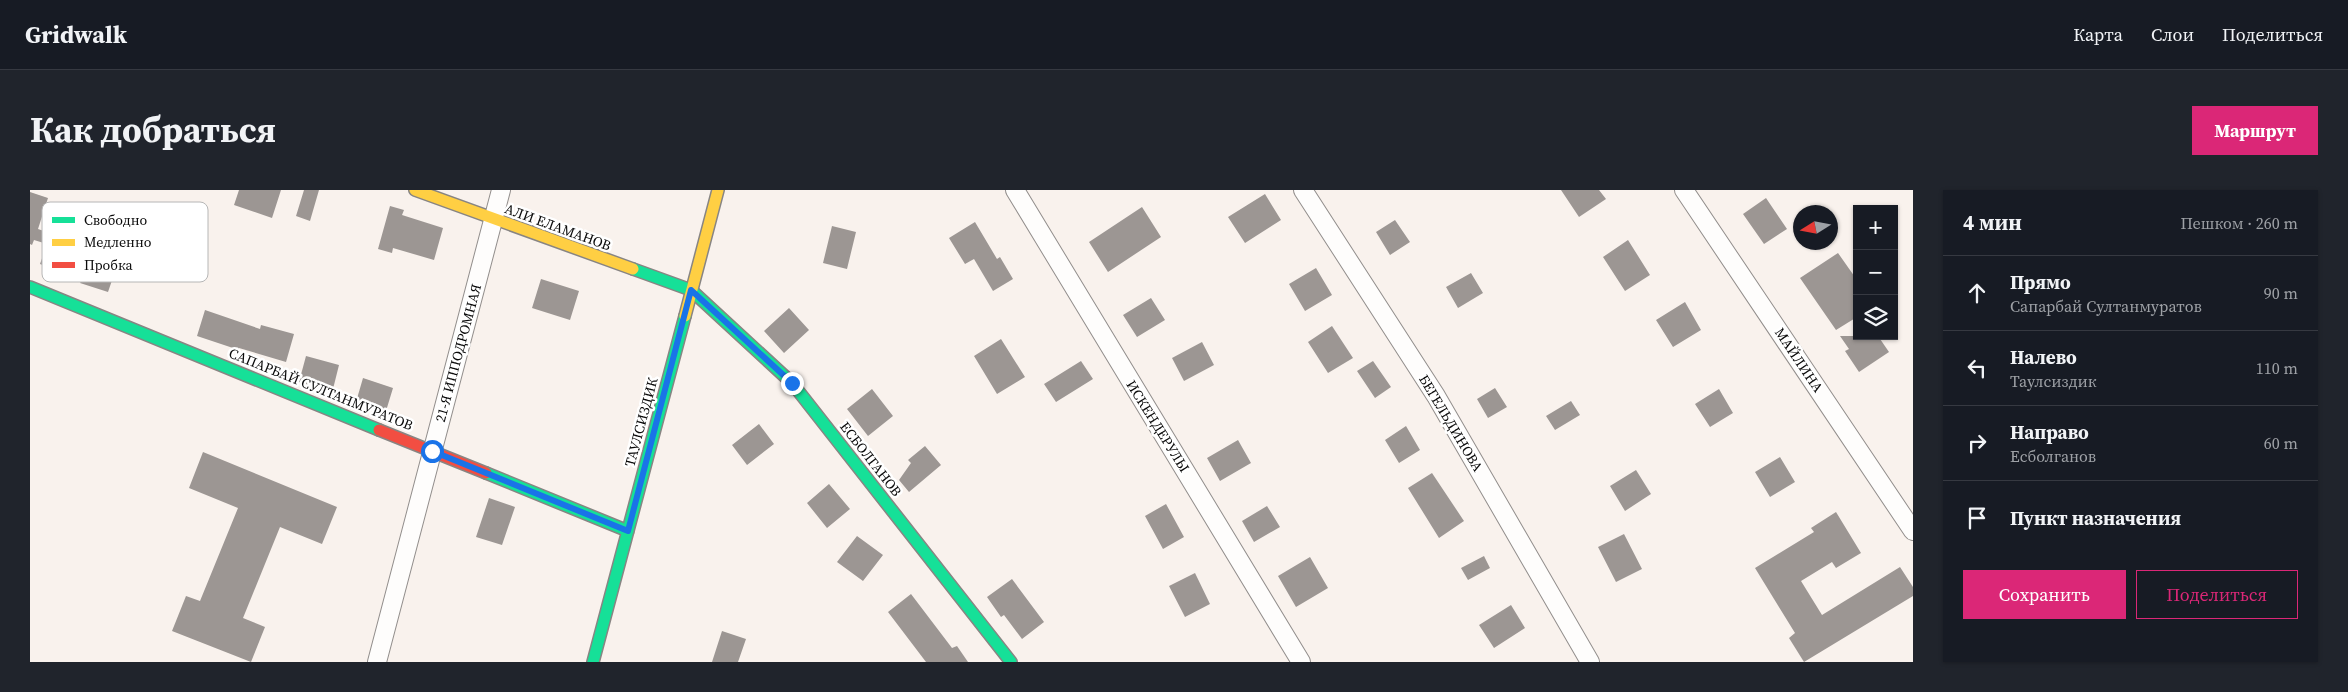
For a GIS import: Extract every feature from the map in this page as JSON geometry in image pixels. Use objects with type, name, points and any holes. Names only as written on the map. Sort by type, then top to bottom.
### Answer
[{"type":"street","name":"АЛИ ЕЛАМАНОВ","points":[[415,190],[691,290]]},
{"type":"street","name":"21-Я ИППОДРОМНАЯ","points":[[377,662],[501,190]]},
{"type":"street","name":"ТАУЛСИЗДИК","points":[[593,662],[718,190]]},
{"type":"street","name":"ИСКЕНДЕРУЛЫ","points":[[1015,190],[1301,662]]},
{"type":"street","name":"БЕГЕЛЬДИНОВА","points":[[1303,190],[1436,396],[1590,662]]},
{"type":"street","name":"МАЙЛИНА","points":[[1684,190],[1913,531]]},
{"type":"street","name":"САПАРБАЙ СУЛТАНМУРАТОВ","points":[[30,287],[628,531]]},
{"type":"street","name":"ЕСБОЛГАНОВ","points":[[691,290],[792,383],[1011,662]]},
{"type":"building","points":[[239,190],[281,190],[272,218],[234,205]]},
{"type":"building","points":[[304,190],[319,190],[310,221],[296,216]]},
{"type":"building","points":[[1561,190],[1599,190],[1606,199],[1579,217]]},
{"type":"building","points":[[30,192],[48,198],[47,202],[42,202],[42,217],[38,229],[42,230],[42,242],[34,240],[32,245],[30,244]]},
{"type":"building","points":[[1265,194],[1281,220],[1245,243],[1228,217]]},
{"type":"building","points":[[1766,198],[1787,229],[1764,244],[1743,214]]},
{"type":"building","points":[[390,206],[404,210],[402,215],[443,228],[434,260],[393,248],[392,253],[378,249]]},
{"type":"building","points":[[1142,207],[1161,237],[1108,272],[1089,242]]},
{"type":"building","points":[[1395,220],[1410,242],[1390,255],[1376,232]]},
{"type":"building","points":[[975,222],[997,259],[1000,257],[1013,279],[993,291],[974,259],[965,264],[949,238]]},
{"type":"building","points":[[832,226],[856,232],[847,269],[823,263]]},
{"type":"building","points":[[1628,240],[1650,275],[1625,291],[1603,257]]},
{"type":"building","points":[[1838,253],[1853,274],[1853,319],[1836,330],[1800,278]]},
{"type":"building","points":[[1316,268],[1332,295],[1305,311],[1289,284]]},
{"type":"building","points":[[1471,273],[1483,293],[1458,308],[1446,287]]},
{"type":"building","points":[[541,279],[579,291],[570,320],[532,308]]},
{"type":"building","points":[[81,282],[111,282],[108,292]]},
{"type":"building","points":[[1151,298],[1165,320],[1137,337],[1123,315]]},
{"type":"building","points":[[1685,302],[1701,330],[1673,347],[1656,320]]},
{"type":"building","points":[[789,308],[809,330],[784,353],[764,331]]},
{"type":"building","points":[[205,310],[260,329],[261,325],[294,334],[286,362],[239,348],[239,350],[197,336]]},
{"type":"building","points":[[1332,326],[1353,358],[1328,373],[1308,342]]},
{"type":"building","points":[[1840,336],[1853,336],[1853,340],[1881,340],[1889,352],[1859,372],[1845,351],[1849,349]]},
{"type":"building","points":[[1001,339],[1025,377],[997,394],[974,356]]},
{"type":"building","points":[[1202,342],[1214,365],[1184,381],[1172,358]]},
{"type":"building","points":[[306,356],[339,365],[332,393],[299,382]]},
{"type":"building","points":[[1081,361],[1093,379],[1056,402],[1044,384]]},
{"type":"building","points":[[1373,361],[1391,387],[1375,398],[1357,371]]},
{"type":"building","points":[[363,378],[393,388],[386,411],[356,402]]},
{"type":"building","points":[[1495,388],[1507,407],[1488,418],[1477,399]]},
{"type":"building","points":[[872,389],[893,416],[868,436],[847,409]]},
{"type":"building","points":[[1719,389],[1733,413],[1710,427],[1695,404]]},
{"type":"building","points":[[1571,401],[1580,415],[1555,430],[1546,416]]},
{"type":"building","points":[[759,424],[774,444],[747,465],[732,445]]},
{"type":"building","points":[[1406,426],[1420,450],[1399,463],[1385,440]]},
{"type":"building","points":[[1238,440],[1251,463],[1220,481],[1207,458]]},
{"type":"building","points":[[925,446],[941,465],[909,492],[899,480],[911,463],[908,460]]},
{"type":"building","points":[[203,452],[337,507],[322,544],[280,527],[243,618],[265,627],[251,662],[172,631],[186,596],[200,601],[238,508],[189,488]]},
{"type":"building","points":[[1780,457],[1795,482],[1770,497],[1755,472]]},
{"type":"building","points":[[1636,470],[1651,494],[1625,511],[1610,486]]},
{"type":"building","points":[[1432,473],[1464,521],[1439,538],[1408,488]]},
{"type":"building","points":[[829,484],[850,509],[827,528],[807,503]]},
{"type":"building","points":[[489,498],[515,507],[502,545],[476,537]]},
{"type":"building","points":[[1166,504],[1184,537],[1163,549],[1145,516]]},
{"type":"building","points":[[1267,506],[1280,527],[1254,542],[1242,521]]},
{"type":"building","points":[[1836,512],[1861,553],[1836,568],[1832,562],[1801,581],[1822,615],[1900,567],[1913,587],[1913,596],[1804,662],[1789,638],[1795,633],[1755,568],[1814,532],[1811,528]]},
{"type":"building","points":[[1624,534],[1642,569],[1616,582],[1598,547]]},
{"type":"building","points":[[857,536],[883,555],[863,581],[837,562]]},
{"type":"building","points":[[1484,556],[1490,568],[1468,580],[1461,568]]},
{"type":"building","points":[[1310,557],[1328,588],[1296,607],[1278,576]]},
{"type":"building","points":[[1195,573],[1210,604],[1185,617],[1169,586]]},
{"type":"building","points":[[1012,579],[1044,622],[1022,639],[1004,615],[1001,617],[987,597]]},
{"type":"building","points":[[911,594],[952,648],[957,646],[968,662],[926,662],[888,612]]},
{"type":"building","points":[[1511,605],[1525,628],[1494,648],[1479,625]]},
{"type":"building","points":[[722,631],[746,639],[738,662],[712,662]]},
{"type":"traffic: fast","points":[[633,269],[691,290],[792,383],[1011,662]]},
{"type":"traffic: fast","points":[[30,287],[379,430]]},
{"type":"traffic: fast","points":[[593,662],[685,316]]},
{"type":"traffic: fast","points":[[486,473],[628,531]]},
{"type":"traffic: slow","points":[[415,190],[633,269]]},
{"type":"traffic: slow","points":[[685,316],[718,190]]},
{"type":"traffic: jam","points":[[379,430],[486,473]]},
{"type":"route","points":[[432,451],[628,531],[691,290],[792,383]]}]
